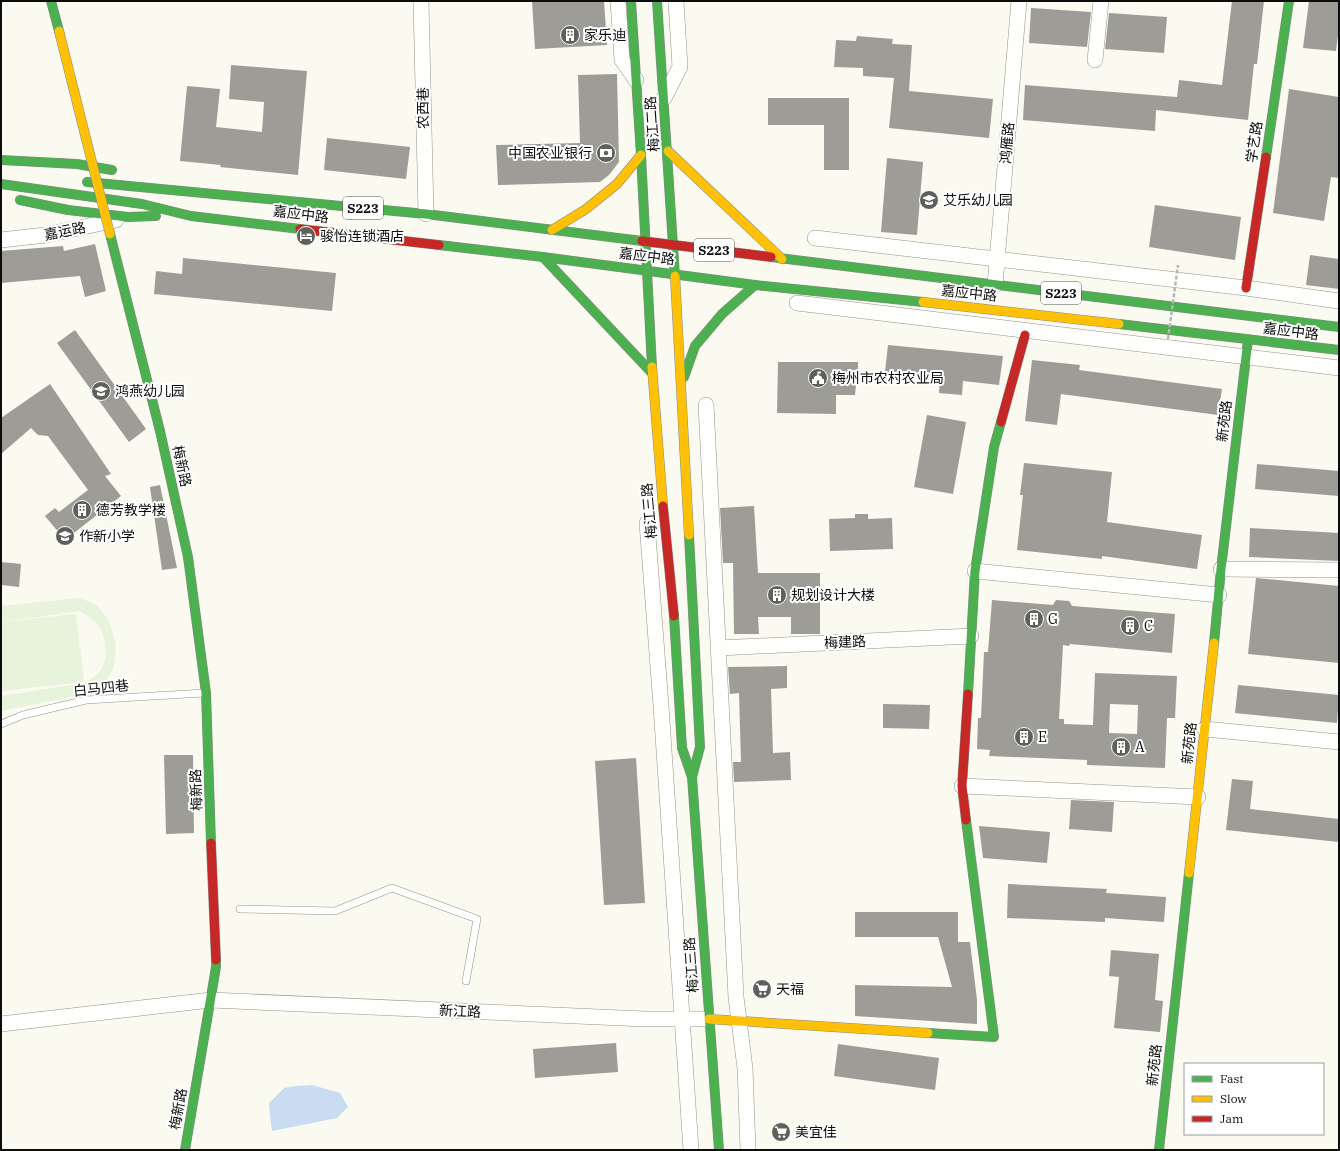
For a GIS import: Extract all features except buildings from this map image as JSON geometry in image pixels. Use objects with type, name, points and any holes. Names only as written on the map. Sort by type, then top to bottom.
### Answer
[{"type":"main road","name":"梅新路","points":[[51,1],[160,431],[188,557],[206,693],[216,967],[212,1000],[185,1150]]},
{"type":"main road","name":"梅江二路","points":[[631,1],[645,241]]},
{"type":"main road","name":"梅江二路","points":[[657,1],[673,245]]},
{"type":"main road","name":"学艺路","points":[[1246,288],[1289,1]]},
{"type":"main road","points":[[668,151],[782,259]]},
{"type":"main road","points":[[552,230],[586,209],[617,184],[641,155]]},
{"type":"main road","points":[[1,160],[77,164],[117,170],[124,173]]},
{"type":"main road","points":[[138,178],[173,190]]},
{"type":"main road","name":"嘉应中路","points":[[82,181],[426,214],[1339,327]]},
{"type":"main road","name":"嘉应中路","points":[[1,184],[142,204],[191,216],[543,256],[755,285],[996,310],[1339,350]]},
{"type":"main road","points":[[9,197],[68,210],[128,217],[191,216]]},
{"type":"main road","name":"梅江三路","points":[[645,241],[652,372],[664,523],[673,604],[682,748],[692,777],[719,1150]]},
{"type":"main road","name":"梅江三路","points":[[673,245],[700,748],[692,777]]},
{"type":"main road","points":[[543,256],[652,372]]},
{"type":"main road","points":[[681,387],[696,346],[722,314],[755,285]]},
{"type":"main road","points":[[709,1019],[994,1037],[962,786],[975,571],[994,447],[1025,335]]},
{"type":"main road","name":"新苑路","points":[[1159,1150],[1198,797],[1221,568],[1248,340]]},
{"type":"street","name":"农西巷","points":[[421,1],[426,214]]},
{"type":"street","points":[[618,1],[622,60],[636,80]]},
{"type":"street","points":[[664,98],[680,67],[676,1]]},
{"type":"street","name":"鸿雁路","points":[[995,285],[1019,1]]},
{"type":"street","points":[[1095,60],[1100,1]]},
{"type":"street","name":"嘉运路","points":[[1,240],[46,235],[128,217]]},
{"type":"street","points":[[815,238],[1246,288],[1339,301]]},
{"type":"street","points":[[797,303],[1339,368]]},
{"type":"street","points":[[706,405],[736,997],[745,1068],[748,1150]]},
{"type":"street","points":[[647,523],[662,706],[691,1150]]},
{"type":"street","points":[[1221,568],[1339,570]]},
{"type":"street","points":[[975,571],[1219,595]]},
{"type":"street","name":"梅建路","points":[[719,648],[971,636]]},
{"type":"street","points":[[1205,728],[1339,742]]},
{"type":"street","points":[[962,786],[1198,797]]},
{"type":"street","name":"新江路","points":[[1,1024],[212,1000],[637,1019],[709,1019]]},
{"type":"lane","name":"白马四巷","points":[[1,724],[23,715],[86,700],[206,693]]},
{"type":"lane","points":[[240,909],[335,911],[392,888],[476,919],[466,981]]},
{"type":"path","points":[[1168,339],[1178,265]]},
{"type":"green space","points":[[77,598],[96,605],[111,626],[116,645],[116,655],[111,673],[106,681],[101,686],[85,694],[1,711],[1,696],[85,683],[101,670],[106,655],[104,638],[96,622],[80,611],[1,622],[1,606]]},
{"type":"green space","points":[[76,614],[84,682],[1,691],[1,622]]},
{"type":"water","points":[[312,1085],[340,1093],[348,1107],[337,1118],[272,1131],[269,1103],[284,1088]]},
{"type":"traffic: fast","points":[[51,1],[59,31]]},
{"type":"traffic: fast","points":[[631,1],[652,367]]},
{"type":"traffic: fast","points":[[657,1],[675,276]]},
{"type":"traffic: fast","points":[[1266,157],[1289,1]]},
{"type":"traffic: fast","points":[[1,160],[77,164],[112,170]]},
{"type":"traffic: fast","points":[[87,182],[426,214],[642,241]]},
{"type":"traffic: fast","points":[[1,184],[142,204],[191,216],[300,229]]},
{"type":"traffic: fast","points":[[20,200],[68,210],[128,217],[156,216]]},
{"type":"traffic: fast","points":[[110,234],[160,431]]},
{"type":"traffic: fast","points":[[439,245],[755,285],[923,302]]},
{"type":"traffic: fast","points":[[543,257],[652,373]]},
{"type":"traffic: fast","points":[[771,257],[1339,327]]},
{"type":"traffic: fast","points":[[684,377],[695,346],[722,314],[755,285]]},
{"type":"traffic: fast","points":[[1119,324],[1339,350]]},
{"type":"traffic: fast","points":[[1214,643],[1221,569],[1248,340]]},
{"type":"traffic: fast","points":[[968,694],[975,571],[994,447],[1001,422]]},
{"type":"traffic: fast","points":[[160,431],[188,557],[206,693],[211,843]]},
{"type":"traffic: fast","points":[[689,535],[700,747],[692,777]]},
{"type":"traffic: fast","points":[[674,616],[682,748],[692,777],[719,1150]]},
{"type":"traffic: fast","points":[[928,1033],[994,1037],[966,820]]},
{"type":"traffic: fast","points":[[1159,1150],[1189,873]]},
{"type":"traffic: fast","points":[[185,1150],[216,960]]},
{"type":"traffic: slow","points":[[59,31],[110,234]]},
{"type":"traffic: slow","points":[[668,151],[782,259]]},
{"type":"traffic: slow","points":[[552,230],[586,209],[617,184],[641,155]]},
{"type":"traffic: slow","points":[[675,276],[689,535]]},
{"type":"traffic: slow","points":[[923,302],[1119,324]]},
{"type":"traffic: slow","points":[[652,367],[663,506]]},
{"type":"traffic: slow","points":[[1189,873],[1214,643]]},
{"type":"traffic: slow","points":[[709,1019],[928,1033]]},
{"type":"traffic: jam","points":[[1246,288],[1266,157]]},
{"type":"traffic: jam","points":[[300,229],[439,245]]},
{"type":"traffic: jam","points":[[642,241],[771,257]]},
{"type":"traffic: jam","points":[[1001,422],[1025,335]]},
{"type":"traffic: jam","points":[[663,506],[674,616]]},
{"type":"traffic: jam","points":[[966,820],[962,786],[968,694]]},
{"type":"traffic: jam","points":[[211,843],[216,960]]},
{"type":"place","name":"家乐迪","points":[[570,35]]},
{"type":"place","name":"中国农业银行","points":[[606,153]]},
{"type":"place","name":"艾乐幼儿园","points":[[929,200]]},
{"type":"place","name":"骏怡连锁酒店","points":[[306,236]]},
{"type":"place","name":"梅州市农村农业局","points":[[818,378]]},
{"type":"place","name":"鸿燕幼儿园","points":[[101,391]]},
{"type":"place","name":"德芳教学楼","points":[[82,510]]},
{"type":"place","name":"作新小学","points":[[65,536]]},
{"type":"place","name":"规划设计大楼","points":[[777,595]]},
{"type":"place","name":"G","points":[[1034,619]]},
{"type":"place","name":"C","points":[[1130,626]]},
{"type":"place","name":"E","points":[[1024,737]]},
{"type":"place","name":"A","points":[[1121,747]]},
{"type":"place","name":"天福","points":[[762,989]]},
{"type":"place","name":"美宜佳","points":[[781,1132]]}]
